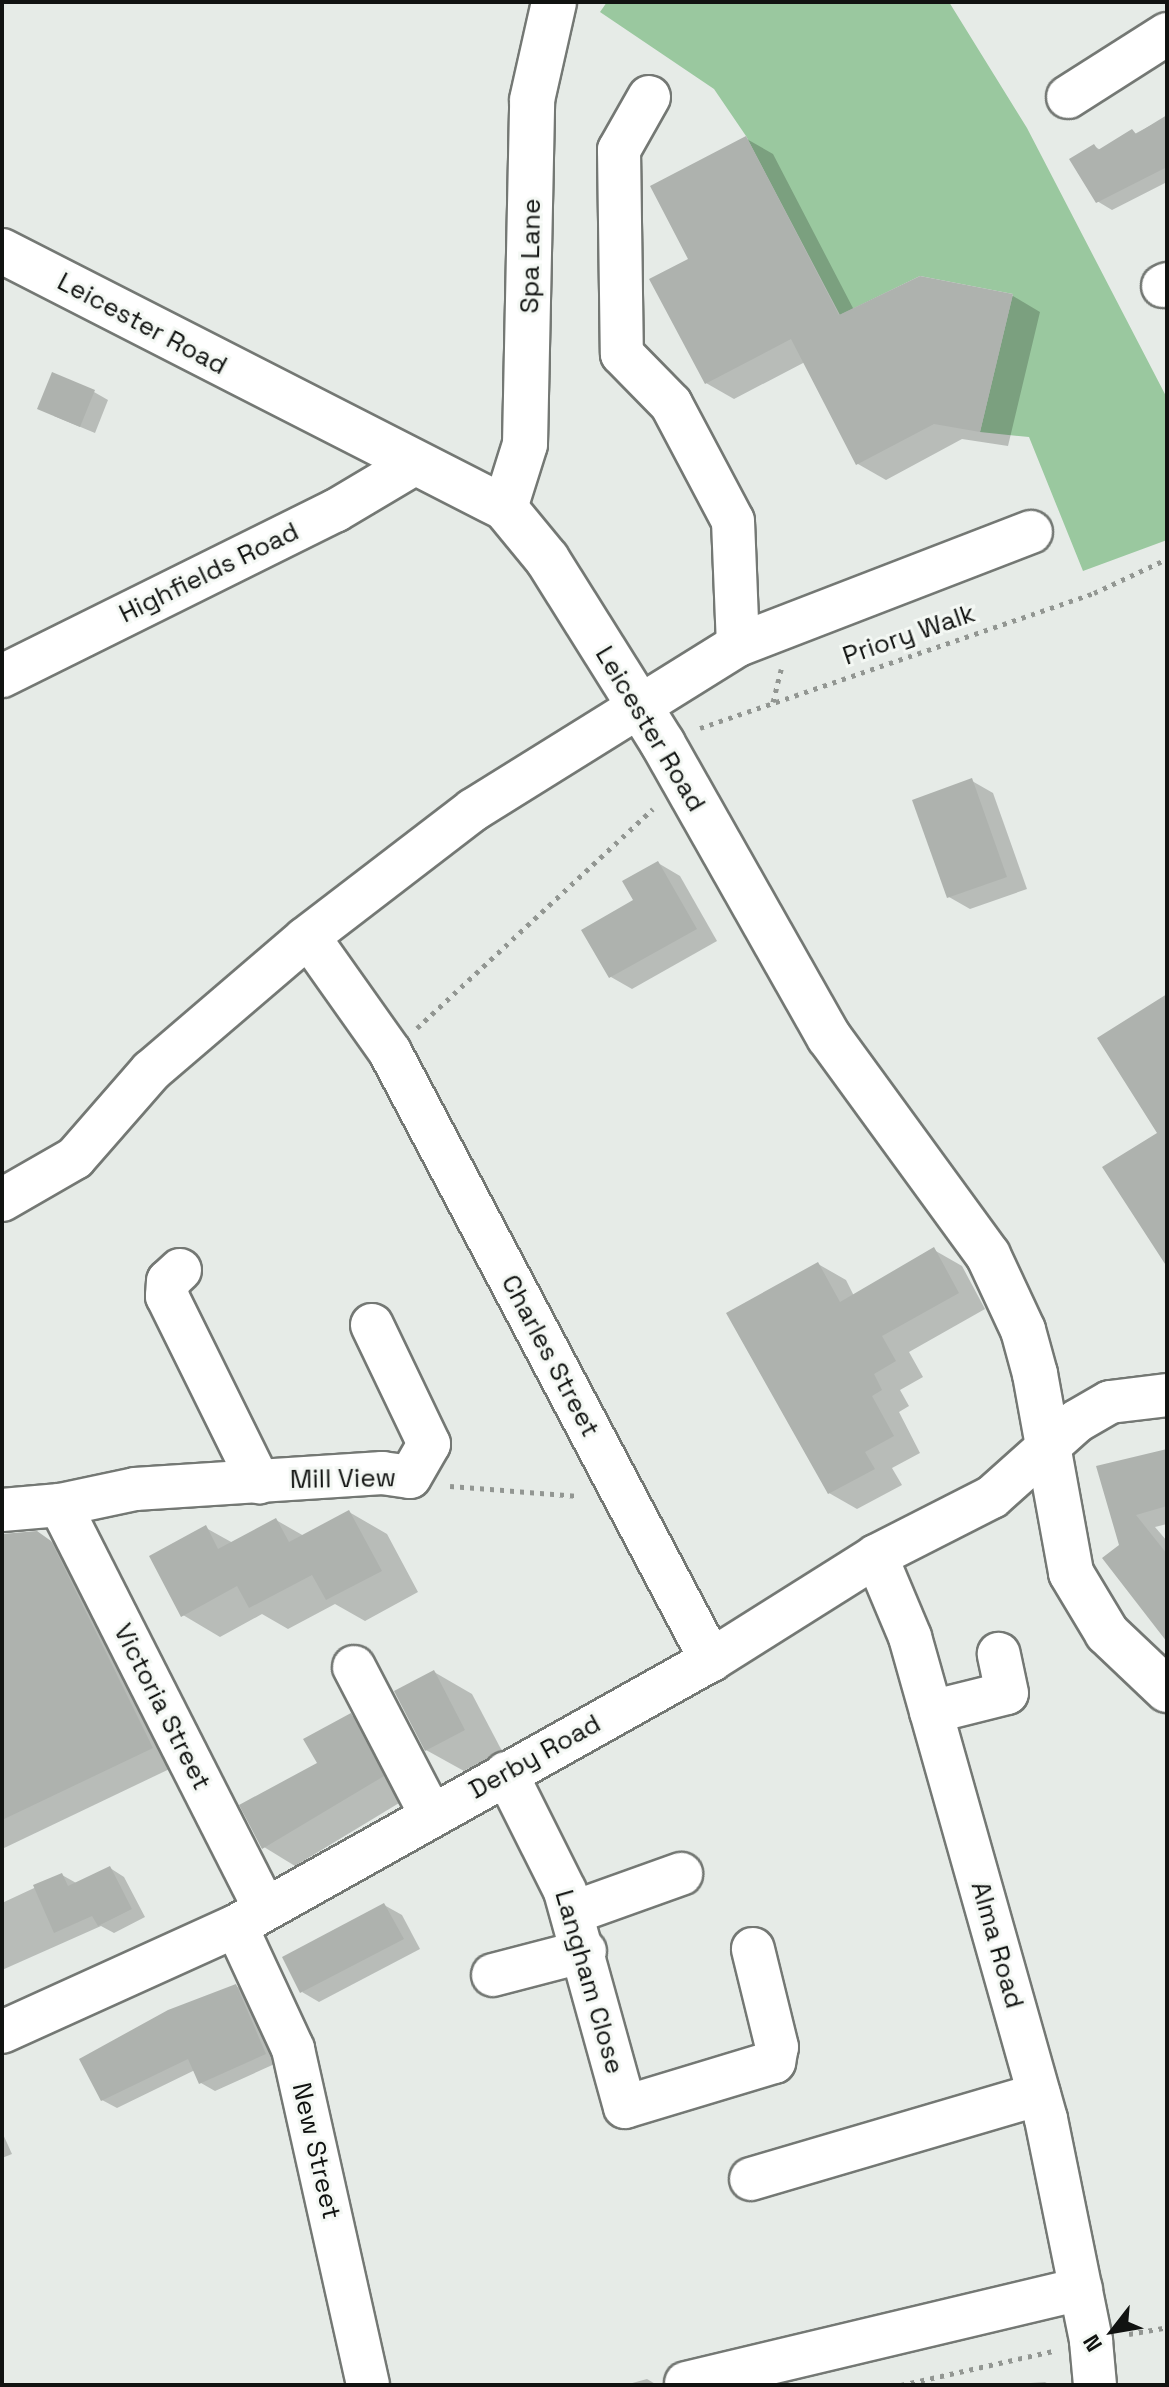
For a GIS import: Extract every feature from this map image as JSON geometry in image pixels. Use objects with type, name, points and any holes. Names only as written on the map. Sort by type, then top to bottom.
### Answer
[{"type":"main road","name":"Spa Lane","points":[[505,508],[525,444],[532,100],[554,2]]},
{"type":"main road","name":"Leicester Road","points":[[2,251],[505,508],[547,559],[673,763],[829,1037],[988,1255],[1023,1330],[1042,1402],[1057,1511],[1080,1593],[1125,1653],[1167,1690]]},
{"type":"street","points":[[1068,97],[1167,34]]},
{"type":"street","points":[[649,97],[619,150],[622,354],[671,404],[733,521],[738,645]]},
{"type":"street","name":"Highfields Road","points":[[2,676],[335,511],[414,464]]},
{"type":"street","points":[[2,1200],[75,1158],[151,1071],[365,893],[473,810],[738,645],[1031,532]]},
{"type":"street","name":"Charles Street","points":[[320,953],[390,1052],[711,1660]]},
{"type":"street","points":[[180,1270],[168,1281],[167,1296],[259,1482]]},
{"type":"street","points":[[372,1325],[429,1444],[410,1477]]},
{"type":"street","name":"Derby Road","points":[[2,2032],[250,1918],[711,1660],[876,1556],[992,1497],[1077,1421],[1110,1402],[1167,1395]]},
{"type":"street","name":"Mill View","points":[[2,1510],[60,1505],[135,1489],[382,1473],[410,1477]]},
{"type":"street","name":"Victoria Street","points":[[60,1505],[250,1918]]},
{"type":"street","name":"Alma Road","points":[[876,1556],[910,1637],[1039,2094],[1081,2289],[1095,2385]]},
{"type":"street","points":[[931,1712],[1007,1693],[999,1654]]},
{"type":"street","points":[[354,1667],[431,1815]]},
{"type":"street","name":"Langham Close","points":[[506,1773],[578,1932],[625,2107],[768,2066],[778,2057],[753,1949]]},
{"type":"street","points":[[493,1975],[681,1874]]},
{"type":"street","name":"New Street","points":[[250,1918],[293,2049],[368,2385]]},
{"type":"street","points":[[751,2179],[1039,2094]]},
{"type":"street","points":[[686,2383],[1081,2289]]},
{"type":"path","name":"Priory Walk","points":[[673,763],[1094,593],[1167,559]]},
{"type":"path","points":[[390,1052],[673,763]]},
{"type":"path","name":"Mill View","points":[[410,1477],[475,1491],[625,1499]]},
{"type":"path","points":[[901,2385],[1091,2341],[1167,2327]]},
{"type":"green space","points":[[607,2],[949,2],[1027,128],[1167,398],[1167,540],[1083,571],[1029,437],[980,432],[1013,294],[920,276],[840,315],[746,136],[714,89],[600,12]]},
{"type":"building","points":[[1167,115],[1167,167],[1096,203],[1069,159],[1094,144],[1098,150],[1132,129],[1136,134]]},
{"type":"building","points":[[746,136],[839,315],[920,276],[1013,294],[980,432],[934,424],[856,465],[791,339],[705,384],[649,279],[688,259],[650,186]]},
{"type":"building","points":[[52,372],[95,390],[80,427],[37,409]]},
{"type":"building","points":[[972,778],[1007,877],[947,898],[912,800]]},
{"type":"building","points":[[658,861],[697,929],[609,978],[581,930],[633,900],[622,881]]},
{"type":"building","points":[[1167,994],[1167,1267],[1102,1167],[1157,1133],[1097,1038]]},
{"type":"building","points":[[934,1247],[959,1293],[882,1336],[896,1361],[874,1374],[882,1390],[872,1396],[894,1436],[865,1452],[875,1469],[828,1494],[726,1313],[818,1262],[840,1302]]},
{"type":"building","points":[[1167,1449],[1167,1506],[1136,1515],[1167,1554],[1167,1642],[1102,1558],[1119,1545],[1096,1466]]},
{"type":"building","points":[[349,1510],[382,1571],[326,1600],[312,1575],[249,1608],[237,1586],[181,1617],[149,1556],[206,1525],[218,1549],[276,1518],[289,1542]]},
{"type":"building","points":[[37,1531],[51,1541],[153,1748],[2,1820],[2,1534]]},
{"type":"building","points":[[434,1670],[465,1730],[425,1751],[394,1691]]},
{"type":"building","points":[[351,1713],[384,1776],[262,1849],[239,1805],[317,1763],[303,1739]]},
{"type":"building","points":[[110,1866],[132,1909],[98,1926],[92,1916],[54,1933],[33,1885],[62,1873],[68,1886]]},
{"type":"building","points":[[384,1903],[404,1939],[300,1993],[282,1957]]},
{"type":"building","points":[[236,1984],[266,2054],[199,2084],[188,2059],[101,2101],[79,2059],[168,2010]]}]
